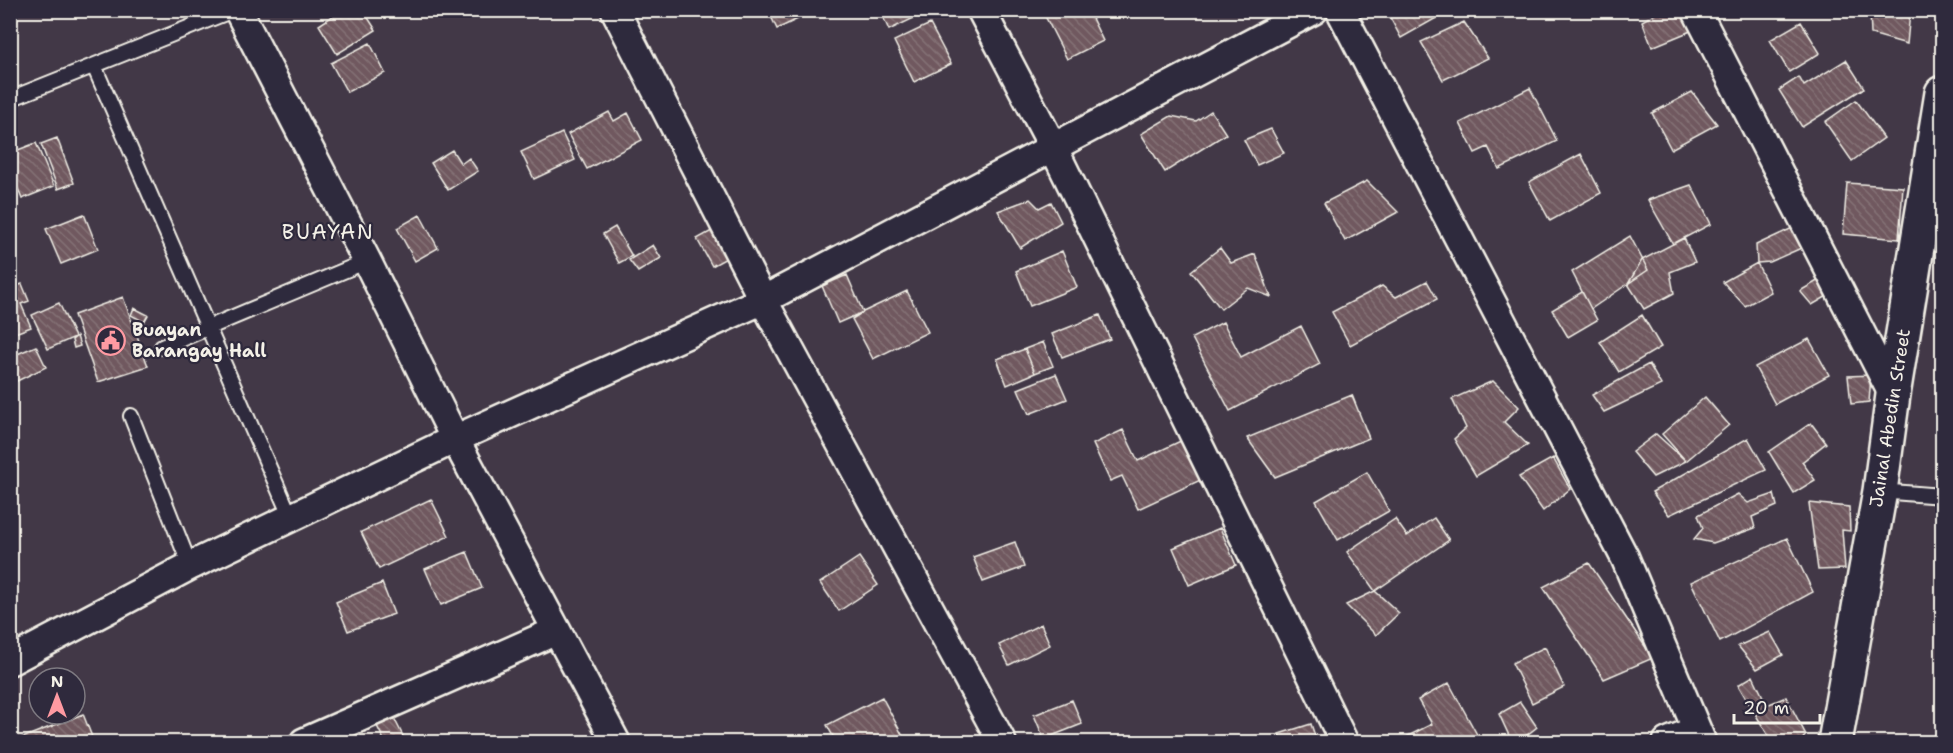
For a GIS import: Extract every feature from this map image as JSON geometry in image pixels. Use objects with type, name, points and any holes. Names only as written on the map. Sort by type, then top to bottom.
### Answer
[{"type":"street","points":[[238,10],[367,261],[455,439],[616,742]]},
{"type":"street","points":[[615,10],[764,300],[1002,742]]},
{"type":"street","points":[[981,10],[1053,147],[1344,742]]},
{"type":"street","points":[[10,661],[190,566],[455,439],[764,300],[1314,10]]},
{"type":"street","points":[[1340,10],[1625,558],[1699,736],[1667,742]]},
{"type":"street","points":[[1696,10],[1893,395]]},
{"type":"street","name":"Jainal Abedin Street","points":[[1835,742],[1880,491],[1893,395],[1941,109]]},
{"type":"street","points":[[304,742],[556,632]]},
{"type":"lane","points":[[10,99],[233,10]]},
{"type":"lane","points":[[94,66],[291,518]]},
{"type":"lane","points":[[162,347],[367,261]]},
{"type":"lane","points":[[131,416],[190,566]]},
{"type":"lane","points":[[1880,491],[1942,496]]},
{"type":"building","points":[[342,10],[363,10],[376,30],[337,54],[319,25]]},
{"type":"building","points":[[768,10],[802,10],[804,16],[777,29]]},
{"type":"building","points":[[880,10],[910,10],[914,18],[889,30]]},
{"type":"building","points":[[1042,10],[1088,10],[1103,41],[1067,59]]},
{"type":"building","points":[[1386,10],[1437,10],[1440,16],[1401,38]]},
{"type":"building","points":[[1662,10],[1689,10],[1698,28],[1652,47],[1642,21]]},
{"type":"building","points":[[1870,10],[1910,12],[1907,44],[1871,34]]},
{"type":"building","points":[[1464,22],[1488,58],[1443,80],[1421,42]]},
{"type":"building","points":[[1801,22],[1820,53],[1789,72],[1770,40]]},
{"type":"building","points":[[930,24],[951,64],[914,82],[894,41]]},
{"type":"building","points":[[370,43],[385,73],[347,92],[331,63]]},
{"type":"building","points":[[1846,60],[1864,88],[1802,127],[1779,90],[1799,77],[1804,86]]},
{"type":"building","points":[[1530,88],[1557,141],[1499,169],[1488,147],[1475,153],[1460,123]]},
{"type":"building","points":[[1692,92],[1717,124],[1671,149],[1652,113]]},
{"type":"building","points":[[1856,100],[1884,138],[1852,161],[1825,122]]},
{"type":"building","points":[[1211,111],[1226,134],[1165,172],[1141,134],[1171,116],[1196,121]]},
{"type":"building","points":[[609,112],[614,121],[628,113],[642,140],[587,169],[568,134]]},
{"type":"building","points":[[1271,129],[1284,153],[1257,165],[1244,140]]},
{"type":"building","points":[[562,133],[575,160],[534,179],[521,152]]},
{"type":"building","points":[[57,138],[74,183],[58,189],[41,144]]},
{"type":"building","points":[[36,143],[54,186],[22,199],[10,169],[10,153]]},
{"type":"building","points":[[452,150],[461,164],[469,158],[478,171],[448,190],[431,163]]},
{"type":"building","points":[[1581,154],[1601,193],[1550,221],[1529,182]]},
{"type":"building","points":[[1367,181],[1398,212],[1345,241],[1324,203]]},
{"type":"building","points":[[1847,183],[1903,187],[1899,239],[1843,234]]},
{"type":"building","points":[[1691,185],[1711,224],[1673,244],[1648,200]]},
{"type":"building","points":[[1030,199],[1039,208],[1051,202],[1061,222],[1020,248],[998,211]]},
{"type":"building","points":[[84,214],[98,249],[61,264],[46,229]]},
{"type":"building","points":[[420,215],[438,248],[415,261],[397,228]]},
{"type":"building","points":[[1799,225],[1808,245],[1770,262],[1757,263],[1756,245]]},
{"type":"building","points":[[615,227],[632,256],[619,263],[603,234]]},
{"type":"building","points":[[717,228],[732,255],[712,266],[697,239]]},
{"type":"building","points":[[1630,236],[1648,270],[1591,309],[1572,272]]},
{"type":"building","points":[[1684,238],[1695,262],[1670,272],[1674,293],[1644,309],[1628,284],[1642,260]]},
{"type":"building","points":[[653,245],[661,258],[638,272],[629,260]]},
{"type":"building","points":[[1220,248],[1231,263],[1255,254],[1271,297],[1248,288],[1221,309],[1191,271]]},
{"type":"building","points":[[1062,251],[1077,287],[1030,306],[1016,271]]},
{"type":"building","points":[[1757,263],[1771,292],[1745,306],[1723,282]]},
{"type":"building","points":[[847,275],[863,312],[838,323],[822,286]]},
{"type":"building","points":[[1826,276],[1836,291],[1812,305],[1800,291]]},
{"type":"building","points":[[1427,281],[1437,299],[1350,345],[1332,312],[1382,286],[1396,297]]},
{"type":"building","points":[[22,284],[29,301],[21,304],[31,327],[10,335],[10,285],[12,288]]},
{"type":"building","points":[[907,291],[928,332],[873,359],[852,319]]},
{"type":"building","points":[[1582,292],[1597,320],[1568,337],[1552,310]]},
{"type":"building","name":"Buayan Barangay Hall","points":[[123,297],[148,366],[98,382],[74,315]]},
{"type":"building","points":[[59,303],[75,337],[48,349],[32,315]]},
{"type":"building","points":[[134,308],[148,315],[144,322],[131,315]]},
{"type":"building","points":[[1100,315],[1110,339],[1062,357],[1052,334]]},
{"type":"building","points":[[1642,315],[1661,347],[1619,372],[1600,342]]},
{"type":"building","points":[[1223,322],[1241,357],[1301,326],[1320,364],[1230,411],[1192,338]]},
{"type":"building","points":[[77,336],[80,346],[74,348],[72,340]]},
{"type":"building","points":[[1809,339],[1829,375],[1775,404],[1755,367]]},
{"type":"building","points":[[1043,342],[1053,366],[1035,373],[1025,349]]},
{"type":"building","points":[[36,346],[46,367],[13,383],[10,377],[10,357]]},
{"type":"building","points":[[1025,349],[1035,373],[1007,385],[997,359]]},
{"type":"building","points":[[1649,364],[1661,385],[1604,412],[1592,395]]},
{"type":"building","points":[[1056,374],[1067,399],[1029,414],[1018,389]]},
{"type":"building","points":[[1871,375],[1869,402],[1851,404],[1848,376]]},
{"type":"building","points":[[1493,381],[1519,407],[1504,422],[1528,445],[1476,476],[1454,439],[1466,428],[1452,399]]},
{"type":"building","points":[[1352,395],[1369,438],[1275,477],[1247,438]]},
{"type":"building","points":[[1705,397],[1729,425],[1686,461],[1662,434]]},
{"type":"building","points":[[1811,423],[1826,443],[1802,462],[1815,480],[1794,493],[1769,452]]},
{"type":"building","points":[[1123,430],[1138,461],[1187,438],[1205,478],[1138,509],[1122,476],[1110,481],[1093,444]]},
{"type":"building","points":[[1656,434],[1686,461],[1653,477],[1632,452]]},
{"type":"building","points":[[1748,438],[1766,470],[1669,515],[1652,492]]},
{"type":"building","points":[[1553,458],[1570,489],[1543,511],[1519,477]]},
{"type":"building","points":[[1367,472],[1389,511],[1338,540],[1316,501]]},
{"type":"building","points":[[1738,494],[1748,503],[1774,494],[1777,506],[1752,517],[1755,528],[1713,543],[1694,539],[1703,528],[1698,515]]},
{"type":"building","points":[[431,499],[449,536],[379,569],[361,532]]},
{"type":"building","points":[[1809,503],[1849,507],[1850,531],[1842,530],[1845,569],[1818,570]]},
{"type":"building","points":[[1434,518],[1449,540],[1375,591],[1347,552],[1395,519],[1407,536]]},
{"type":"building","points":[[1220,528],[1236,565],[1189,585],[1173,548]]},
{"type":"building","points":[[1787,538],[1813,592],[1720,642],[1691,582]]},
{"type":"building","points":[[1015,542],[1024,567],[983,582],[973,557]]},
{"type":"building","points":[[467,552],[482,588],[441,605],[425,569]]},
{"type":"building","points":[[859,557],[878,585],[839,611],[820,583]]},
{"type":"building","points":[[1589,563],[1653,658],[1604,679],[1543,587]]},
{"type":"building","points":[[382,583],[394,614],[348,631],[336,602]]},
{"type":"building","points":[[1375,591],[1399,613],[1376,635],[1346,605]]},
{"type":"building","points":[[1041,624],[1050,645],[1009,665],[999,645]]},
{"type":"building","points":[[1770,632],[1783,655],[1757,669],[1738,646]]},
{"type":"building","points":[[1545,647],[1564,687],[1532,703],[1512,663]]},
{"type":"building","points":[[1753,676],[1767,705],[1786,697],[1806,735],[1800,742],[1790,742],[1785,739],[1772,742],[1738,685]]},
{"type":"building","points":[[1449,683],[1481,742],[1404,742],[1402,739],[1432,724],[1418,700]]},
{"type":"building","points":[[882,697],[906,742],[836,742],[827,725]]},
{"type":"building","points":[[1072,700],[1082,724],[1044,739],[1034,715]]},
{"type":"building","points":[[1520,702],[1537,727],[1518,742],[1512,742],[1499,714]]},
{"type":"building","points":[[391,712],[406,742],[385,742],[374,720]]},
{"type":"building","points":[[87,724],[94,742],[23,742],[22,738],[52,726],[87,726]]},
{"type":"building","points":[[1311,724],[1317,742],[1282,742],[1279,734]]},
{"type":"place","name":"Buayan Barangay Hall","points":[[111,340]]},
{"type":"district","name":"BUAYAN","points":[[328,232]]}]
